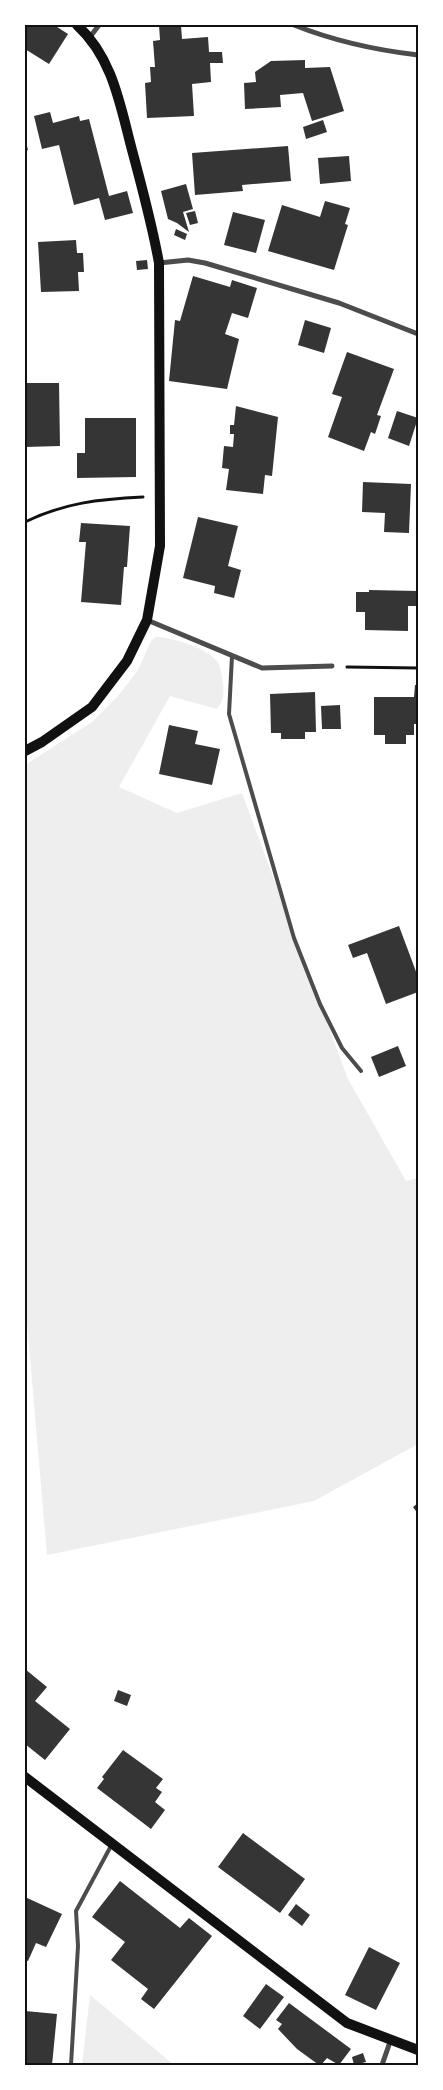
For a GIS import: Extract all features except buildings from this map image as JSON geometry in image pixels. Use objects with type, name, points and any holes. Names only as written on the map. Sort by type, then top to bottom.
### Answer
[{"type":"main road","points":[[25,751],[42,742],[92,707],[127,661],[147,620],[160,546],[159,262],[152,225],[113,81],[103,57],[90,37],[77,25]]},
{"type":"main road","points":[[25,1777],[348,2023],[418,2050]]},
{"type":"street","points":[[90,37],[99,25]]},
{"type":"street","points":[[294,25],[319,35],[373,49],[418,55]]},
{"type":"street","points":[[159,262],[188,260],[205,262],[339,303],[418,334]]},
{"type":"street","points":[[147,620],[262,668],[332,666]]},
{"type":"street","points":[[382,2065],[391,2039]]},
{"type":"lane","points":[[232,656],[229,714],[294,938],[320,1004],[342,1048],[361,1071]]},
{"type":"lane","points":[[71,2065],[78,1946],[76,1912],[112,1843]]},
{"type":"path","points":[[25,522],[46,512],[70,505],[106,499],[161,496]]},
{"type":"path","points":[[332,666],[418,668]]},
{"type":"shaded area","points":[[156,637],[190,645],[208,653],[215,659],[221,671],[223,697],[217,709],[170,696],[119,787],[177,813],[242,793],[348,1079],[406,1181],[418,1178],[418,1444],[314,1501],[47,1555],[25,1299],[25,765],[92,722],[118,696],[138,670],[151,641]]},
{"type":"shaded area","points":[[90,1995],[174,2065],[82,2065]]}]
